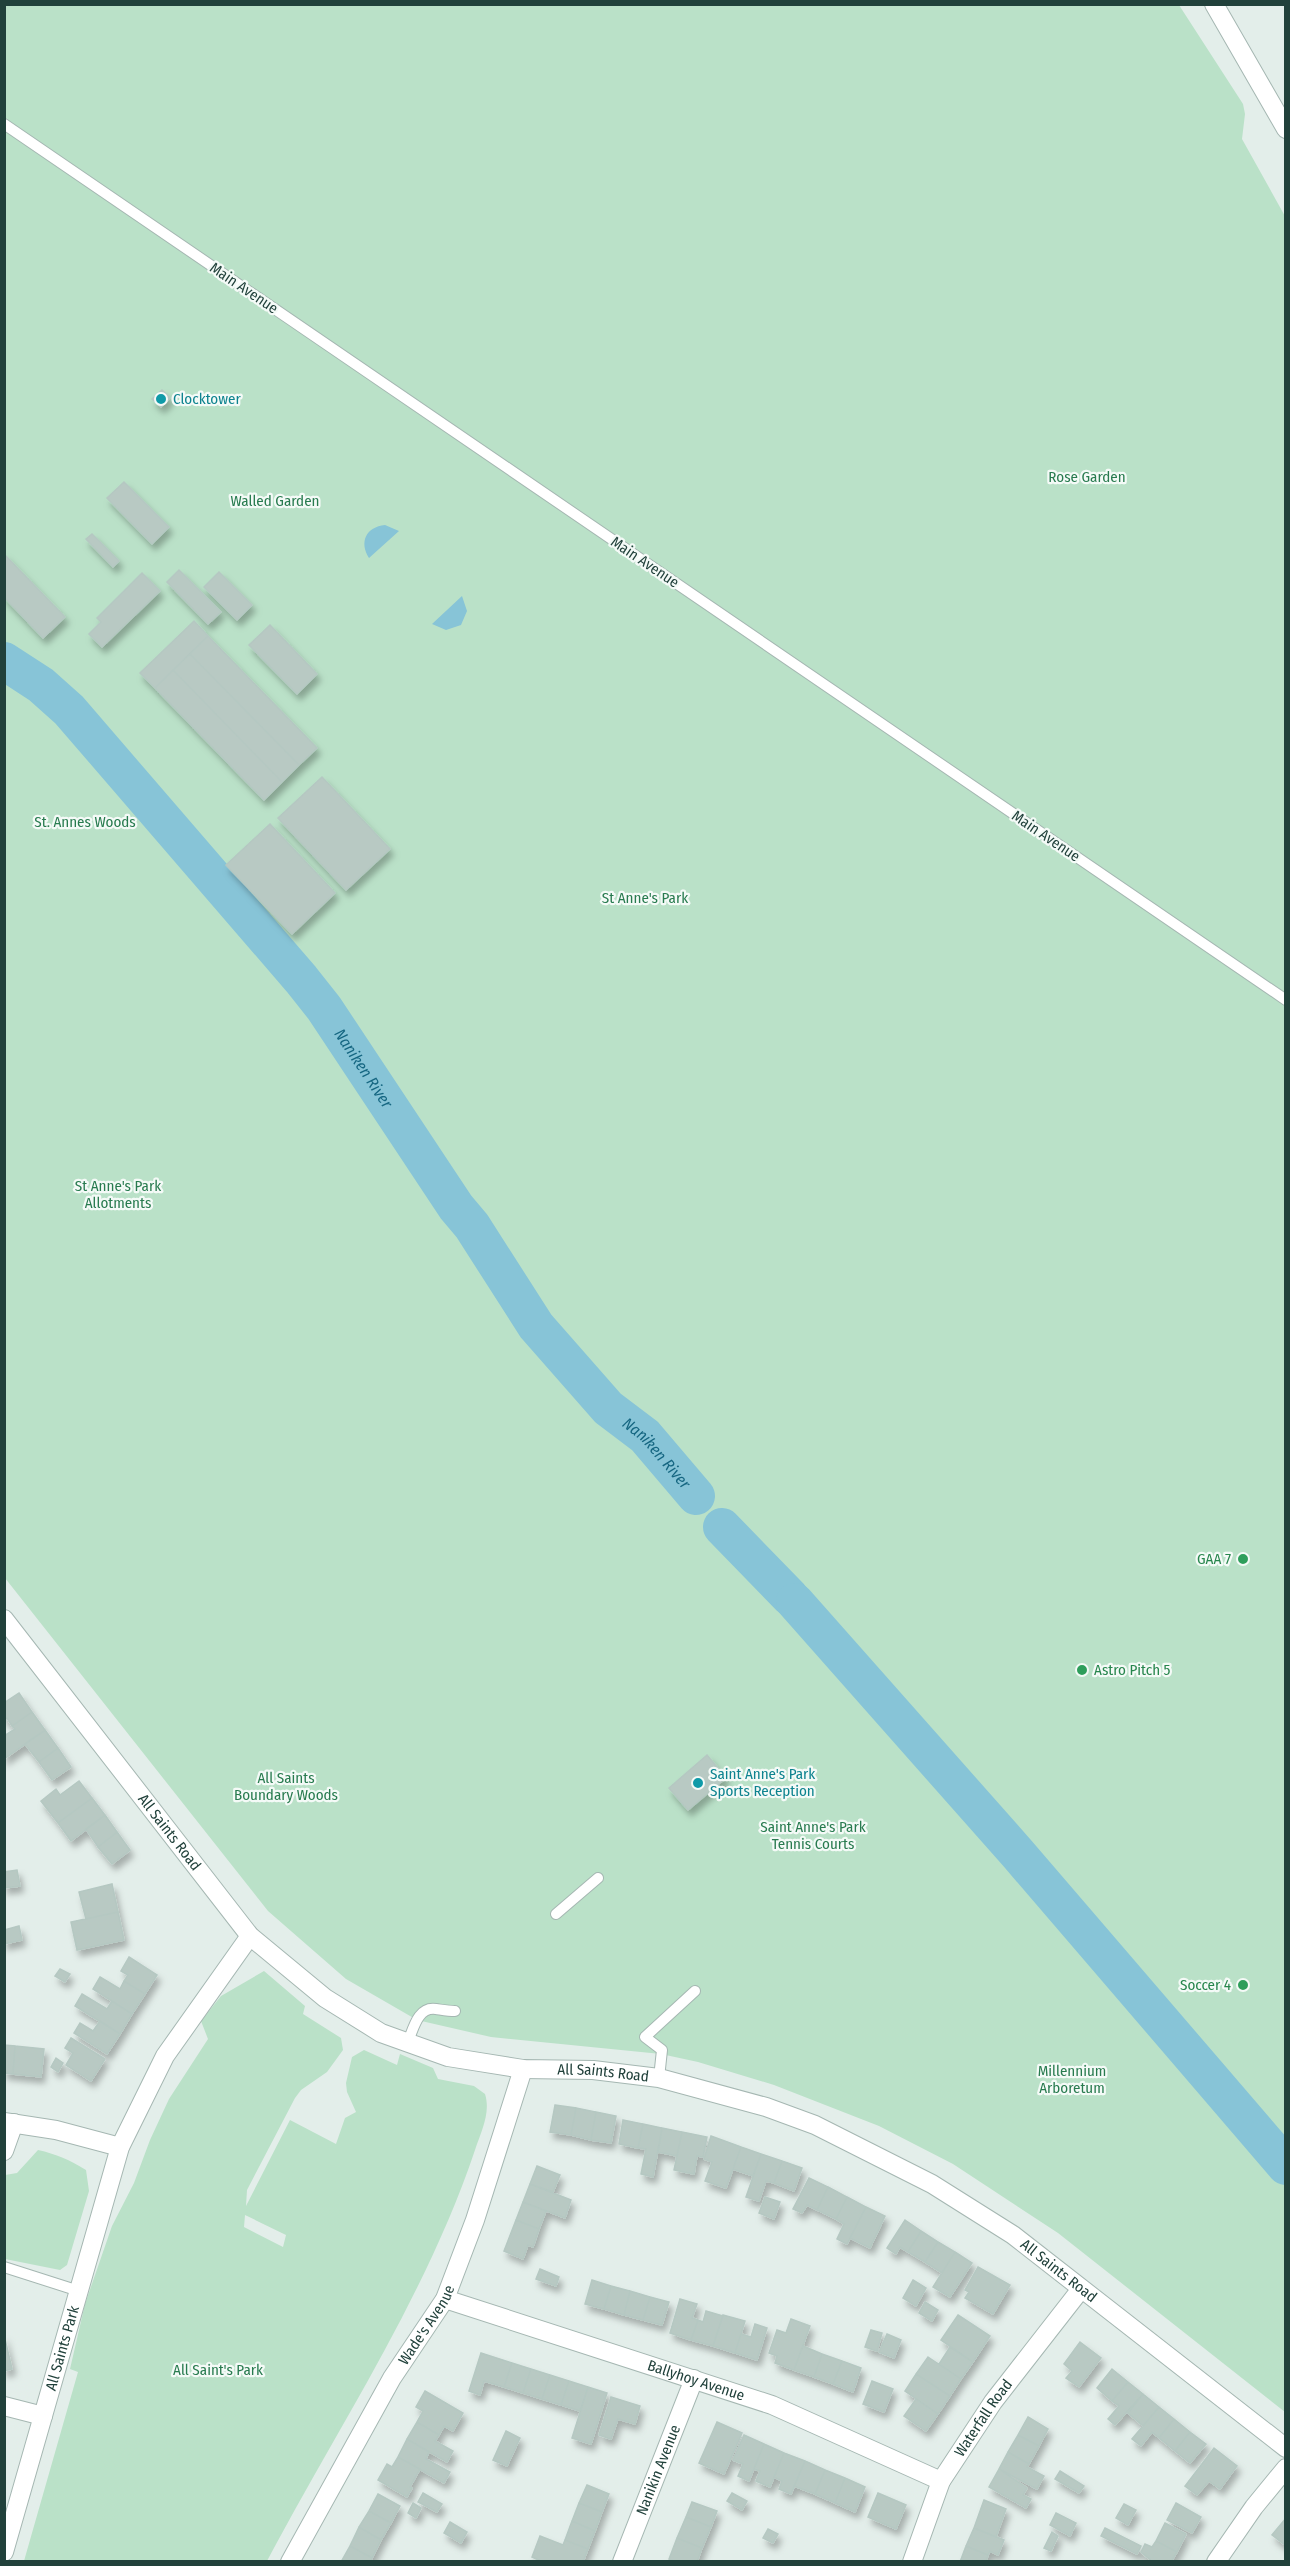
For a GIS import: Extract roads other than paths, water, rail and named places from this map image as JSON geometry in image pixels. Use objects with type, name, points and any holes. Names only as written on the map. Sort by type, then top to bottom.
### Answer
[{"type":"street","points":[[1214,4],[1286,129]]},
{"type":"street","name":"All Saints Road","points":[[4,1619],[250,1936],[325,1998],[381,2033],[448,2058],[523,2069],[593,2070],[659,2079],[766,2107],[815,2125],[932,2184],[1013,2235],[1286,2448]]},
{"type":"street","name":"All Saints Park","points":[[4,2552],[120,2147],[165,2056],[250,1936]]},
{"type":"street","name":"Wade's Avenue","points":[[290,2562],[392,2378],[445,2299],[475,2220],[523,2069]]},
{"type":"street","points":[[4,2151],[9,2122],[56,2130],[120,2147]]},
{"type":"street","name":"Waterfall Road","points":[[912,2562],[941,2481],[1000,2394],[1081,2289]]},
{"type":"street","name":"Ballyhoy Avenue","points":[[445,2299],[772,2405],[941,2481]]},
{"type":"street","name":"Nanikin Avenue","points":[[622,2562],[694,2379]]},
{"type":"street","points":[[4,2406],[44,2416]]},
{"type":"street","points":[[1216,2562],[1254,2507],[1286,2468]]},
{"type":"lane","name":"Main Avenue","points":[[4,124],[1286,1000]]},
{"type":"lane","points":[[555,1914],[598,1878]]},
{"type":"lane","points":[[659,2079],[662,2050],[645,2037],[695,1991]]},
{"type":"lane","points":[[407,2044],[420,2014],[425,2010],[455,2011]]},
{"type":"lane","points":[[4,2267],[79,2291]]},
{"type":"water","points":[[385,525],[399,531],[369,558],[365,546],[366,536],[378,526]]},
{"type":"water","points":[[462,596],[467,611],[461,625],[446,630],[432,624]]},
{"type":"waterway","name":"Naniken River","points":[[4,661],[41,685],[69,710],[301,979],[324,1008],[456,1207],[472,1226],[536,1326],[608,1408],[645,1436],[696,1496]]},
{"type":"waterway","points":[[722,1527],[790,1597]]},
{"type":"waterway","points":[[795,1602],[1018,1854],[1286,2166]]},
{"type":"place","name":"Clocktower","points":[[161,399]]},
{"type":"place","name":"GAA 7","points":[[1243,1559]]},
{"type":"place","name":"Astro Pitch 5","points":[[1082,1670]]},
{"type":"place","name":"Saint Anne's Park Sports Reception","points":[[698,1783]]},
{"type":"place","name":"Soccer 4","points":[[1243,1985]]},
{"type":"park label","name":"Rose Garden","points":[[1087,477]]},
{"type":"park label","name":"Walled Garden","points":[[275,501]]},
{"type":"park label","name":"St. Annes Woods","points":[[85,822]]},
{"type":"park label","name":"St Anne's Park","points":[[645,898]]},
{"type":"park label","name":"St Anne's Park Allotments","points":[[118,1194]]},
{"type":"park label","name":"All Saints Boundary Woods","points":[[286,1786]]},
{"type":"park label","name":"Saint Anne's Park Tennis Courts","points":[[813,1836]]},
{"type":"park label","name":"Millennium Arboretum","points":[[1072,2080]]},
{"type":"park label","name":"All Saint's Park","points":[[218,2370]]}]
